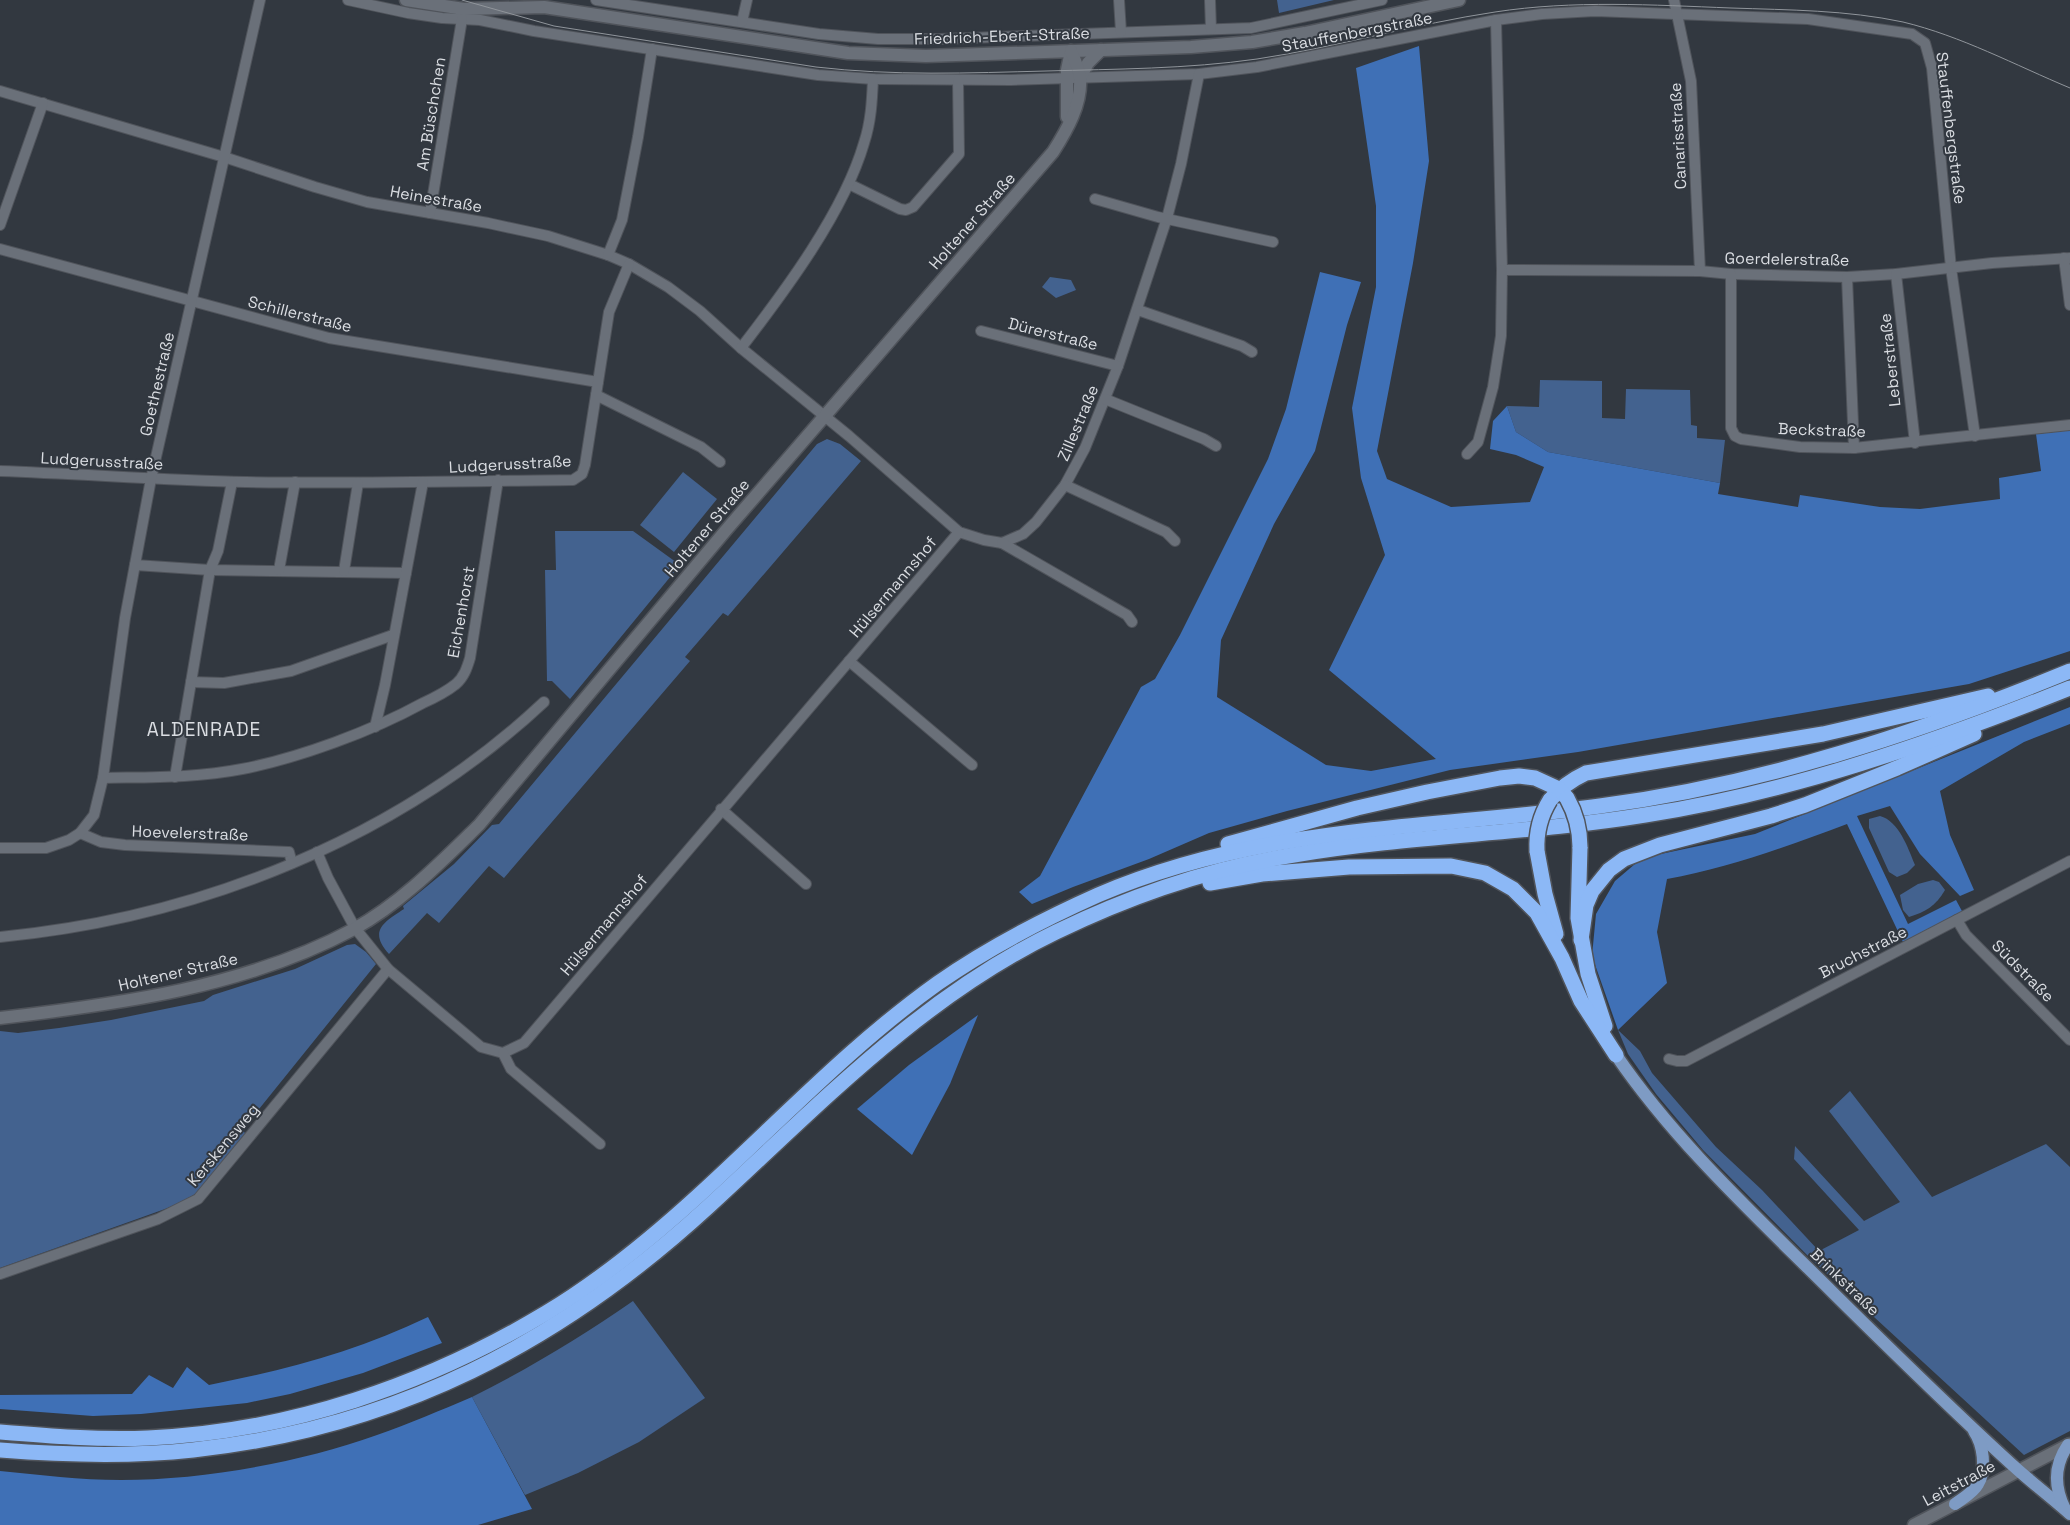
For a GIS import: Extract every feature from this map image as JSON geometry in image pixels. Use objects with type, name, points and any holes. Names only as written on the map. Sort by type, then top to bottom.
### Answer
[{"type":"highway","points":[[1176,866],[1279,842],[1353,831],[1597,807],[1704,790],[1828,759],[1961,714],[2070,671]]},
{"type":"highway","points":[[1562,958],[1545,894],[1537,851],[1539,825],[1543,811],[1571,780],[1586,773],[1605,768],[1703,755],[1823,734],[2029,688]]},
{"type":"highway","points":[[0,1432],[98,1439],[153,1438],[243,1428],[294,1418],[358,1400],[427,1375],[488,1346],[549,1312],[593,1282],[670,1221],[705,1201],[895,1036],[946,997],[998,963],[1051,934],[1136,897],[1180,881],[1290,855],[1354,846],[1598,822],[1706,804],[1833,773],[1891,755],[2070,688]]},
{"type":"highway","points":[[1581,940],[1586,905],[1592,891],[1609,870],[1624,859],[1660,844],[1771,816],[1838,793],[1965,739],[2018,709]]},
{"type":"highway","points":[[0,1450],[51,1454],[106,1455],[191,1451],[296,1433],[362,1415],[435,1389],[494,1361],[557,1326],[645,1263],[682,1231],[705,1201],[840,1062],[938,983],[990,950],[1042,921],[1099,895],[1241,840],[1357,808],[1427,792],[1518,776],[1535,778],[1574,809],[1578,822],[1580,847],[1577,904],[1581,940],[1594,997],[1616,1055]]},
{"type":"highway","points":[[1136,897],[1234,878],[1349,867],[1450,866],[1485,873],[1513,889],[1537,913],[1562,958],[1581,1001],[1616,1055]]},
{"type":"main road","name":"Brinkstraße","points":[[1616,1055],[1640,1091],[1726,1186],[1968,1423],[2018,1470],[2067,1511]]},
{"type":"main road","points":[[1955,1504],[1972,1492],[1979,1482],[1982,1472],[1980,1444],[1968,1423]]},
{"type":"main road","points":[[2067,1511],[2059,1491],[2057,1467],[2060,1456],[2069,1444]]},
{"type":"street","name":"Goethestraße","points":[[102,778],[120,654],[151,479],[260,0]]},
{"type":"street","points":[[348,0],[408,12],[464,9]]},
{"type":"street","name":"Friedrich-Ebert-Straße","points":[[406,0],[464,9],[544,8],[848,52],[926,56],[1191,47],[1252,42],[1305,33],[1459,0]]},
{"type":"street","name":"Friedrich-Ebert-Straße","points":[[520,0],[544,8]]},
{"type":"street","name":"Friedrich-Ebert-Straße","points":[[596,0],[819,34],[878,39],[940,39],[1258,26],[1382,0]]},
{"type":"street","points":[[742,22],[747,0]]},
{"type":"street","points":[[1119,0],[1121,32]]},
{"type":"street","points":[[1210,0],[1211,29]]},
{"type":"street","name":"Canarisstraße","points":[[1674,0],[1691,80],[1700,271]]},
{"type":"street","name":"Stauffenbergstraße","points":[[464,9],[480,20],[534,31],[818,75],[873,79],[958,80],[1072,75],[1199,74],[1257,67],[1496,20],[1542,14],[1595,11],[1808,19],[1912,34],[1925,43],[1932,68],[1952,268],[1975,436]]},
{"type":"street","name":"Am Büschchen","points":[[430,213],[464,9]]},
{"type":"street","points":[[1467,454],[1478,442],[1494,387],[1501,336],[1502,270],[1496,20]]},
{"type":"street","points":[[608,254],[622,220],[652,49]]},
{"type":"street","name":"Holtener Straße","points":[[1072,75],[1102,50]]},
{"type":"street","name":"Holtener Straße","points":[[0,1018],[88,1008],[204,984],[288,958],[355,928],[389,906],[434,869],[479,825],[726,529],[1054,152],[1076,107],[1071,51]]},
{"type":"street","points":[[1056,52],[1072,75]]},
{"type":"street","name":"Zillestraße","points":[[1002,543],[1023,534],[1036,522],[1065,485],[1085,448],[1138,310],[1167,218],[1181,164],[1199,74]]},
{"type":"street","points":[[741,348],[808,254],[849,184],[858,163],[869,126],[873,79]]},
{"type":"street","points":[[849,184],[900,210],[912,207],[959,154],[958,80]]},
{"type":"street","name":"Heinestraße","points":[[0,91],[224,157],[367,202],[488,223],[548,236],[608,254],[668,287],[700,311],[741,348],[824,416]]},
{"type":"street","points":[[0,225],[43,103]]},
{"type":"street","points":[[1095,199],[1167,218],[1273,242]]},
{"type":"street","name":"Schillerstraße","points":[[0,250],[329,338],[598,382]]},
{"type":"street","points":[[2067,258],[2070,304]]},
{"type":"street","name":"Goerdelerstraße","points":[[1502,270],[1700,271],[1731,274],[1847,277],[2067,258]]},
{"type":"street","name":"Ludgerusstraße","points":[[0,471],[232,482],[358,483],[573,480],[582,474],[609,312],[629,264]]},
{"type":"street","name":"Beckstraße","points":[[1731,274],[1731,428],[1734,436],[1741,439],[1800,447],[1854,448],[2070,425]]},
{"type":"street","name":"Leberstraße","points":[[1896,274],[1915,443]]},
{"type":"street","points":[[1847,277],[1854,448]]},
{"type":"street","points":[[1138,310],[1242,346],[1252,352]]},
{"type":"street","name":"Dürerstraße","points":[[981,331],[1118,366]]},
{"type":"street","points":[[596,395],[701,447],[720,462]]},
{"type":"street","points":[[1104,399],[1204,439],[1216,446]]},
{"type":"street","points":[[824,416],[959,532],[984,540],[1002,543],[1126,615],[1132,622]]},
{"type":"street","name":"Eichenhorst","points":[[102,778],[175,777],[243,769],[292,756],[375,727],[457,684],[466,672],[470,658],[498,480]]},
{"type":"street","points":[[175,777],[210,570],[218,551],[232,482]]},
{"type":"street","points":[[279,570],[295,482]]},
{"type":"street","points":[[375,727],[385,685],[423,482]]},
{"type":"street","points":[[344,571],[358,483]]},
{"type":"street","points":[[1065,485],[1166,532],[1174,541]]},
{"type":"street","name":"Hülsermannshof","points":[[503,1053],[524,1043],[959,532]]},
{"type":"street","points":[[135,565],[210,570],[406,573]]},
{"type":"street","points":[[191,682],[224,683],[291,671],[393,635]]},
{"type":"street","name":"Hülsermannshof","points":[[849,661],[972,765]]},
{"type":"street","points":[[0,937],[66,929],[132,916],[248,882],[292,863],[379,821],[468,765],[518,726],[544,702]]},
{"type":"street","points":[[0,848],[46,848],[69,840],[80,833],[94,815],[102,778]]},
{"type":"street","points":[[722,810],[806,884]]},
{"type":"street","name":"Hoevelerstraße","points":[[80,833],[101,842],[125,845],[289,852],[292,863]]},
{"type":"street","points":[[317,852],[328,878],[355,928],[388,969],[481,1047],[503,1053],[511,1069],[600,1144]]},
{"type":"street","name":"Bruchstraße","points":[[1669,1059],[1686,1061],[2070,861]]},
{"type":"street","name":"Südstraße","points":[[1957,920],[1966,935],[2070,1040]]},
{"type":"street","name":"Kerskensweg","points":[[0,1274],[158,1219],[198,1199],[388,969]]},
{"type":"street","name":"Leitstraße","points":[[1914,1525],[2069,1444]]},
{"type":"shaded area","points":[[1277,0],[1334,0],[1279,13]]},
{"type":"shaded area","points":[[1419,46],[1429,161],[1413,263],[1377,451],[1387,479],[1451,507],[1530,502],[1544,467],[1516,455],[1490,449],[1493,421],[1507,406],[1516,432],[1548,452],[1720,483],[1718,494],[1798,507],[1800,495],[1880,507],[1920,509],[2000,499],[1999,478],[2041,471],[2036,434],[2070,430],[2070,651],[1969,684],[1578,752],[1450,770],[1287,811],[1209,833],[1149,859],[1032,904],[1019,892],[1040,876],[1141,687],[1155,679],[1180,635],[1268,459],[1286,409],[1320,272],[1361,282],[1347,325],[1315,451],[1274,524],[1221,640],[1217,697],[1326,765],[1371,771],[1436,759],[1329,670],[1385,555],[1361,478],[1352,408],[1376,287],[1376,206],[1356,68]]},
{"type":"shaded area","points":[[1050,277],[1071,280],[1076,290],[1056,298],[1042,287]]},
{"type":"shaded area","points":[[1540,380],[1602,381],[1602,418],[1625,419],[1626,389],[1690,390],[1691,425],[1697,426],[1697,438],[1725,440],[1720,483],[1548,452],[1516,432],[1507,406],[1539,407]]},
{"type":"shaded area","points":[[827,439],[840,444],[861,461],[728,616],[723,613],[685,657],[690,661],[504,878],[489,866],[439,923],[427,913],[389,954],[383,946],[379,933],[385,923],[404,909],[403,906],[454,864],[492,825],[499,824],[817,444]]},
{"type":"shaded area","points":[[683,472],[717,499],[674,552],[640,525]]},
{"type":"shaded area","points":[[555,531],[633,531],[680,565],[570,699],[552,681],[547,681],[545,570],[556,570]]},
{"type":"shaded area","points":[[2070,707],[2070,724],[2024,742],[1940,791],[1950,835],[1974,890],[1960,896],[1920,854],[1890,806],[1857,816],[1908,924],[1956,900],[1963,913],[1904,944],[1847,824],[1736,863],[1667,879],[1657,932],[1667,983],[1618,1030],[1592,956],[1596,914],[1615,881],[1642,858],[1755,834]]},
{"type":"shaded area","points":[[1880,816],[1887,819],[1898,829],[1915,865],[1907,873],[1897,877],[1889,872],[1869,828],[1869,819]]},
{"type":"shaded area","points":[[1933,880],[1939,882],[1945,890],[1942,896],[1930,908],[1909,917],[1903,910],[1900,895],[1918,884]]},
{"type":"shaded area","points":[[355,944],[366,952],[376,964],[242,1130],[246,1134],[200,1191],[179,1204],[0,1268],[0,1031],[18,1033],[59,1028],[111,1020],[204,1001],[213,995],[295,969],[347,945]]},
{"type":"shaded area","points":[[978,1015],[950,1084],[912,1155],[857,1109],[909,1065]]},
{"type":"shaded area","points":[[1618,1030],[1640,1051],[1652,1073],[1716,1147],[1762,1190],[1819,1251],[1859,1230],[1794,1159],[1795,1146],[1864,1221],[1900,1202],[1829,1111],[1850,1091],[1932,1197],[2046,1144],[2070,1167],[2070,1431],[2024,1455],[1811,1259],[1703,1150],[1656,1094],[1628,1054]]},
{"type":"shaded area","points":[[633,1301],[705,1398],[639,1442],[578,1473],[525,1495],[472,1397],[554,1352]]},
{"type":"shaded area","points":[[428,1317],[442,1343],[363,1373],[290,1394],[247,1403],[141,1414],[93,1416],[0,1409],[0,1395],[132,1394],[149,1375],[173,1388],[187,1367],[209,1385],[238,1379],[348,1350]]},
{"type":"shaded area","points":[[472,1397],[532,1509],[478,1525],[0,1525],[0,1471],[121,1480],[185,1477],[250,1468],[283,1462],[347,1445],[401,1426]]},
{"type":"tram line","points":[[462,0],[554,26],[816,67],[874,72],[931,73],[1125,69],[1231,62],[1287,54],[1465,17],[1524,8],[1583,5],[1643,5],[1818,11],[1882,18],[1925,28],[1967,43],[2070,88]]},
{"type":"district","name":"ALDENRADE","points":[[204,729]]}]
